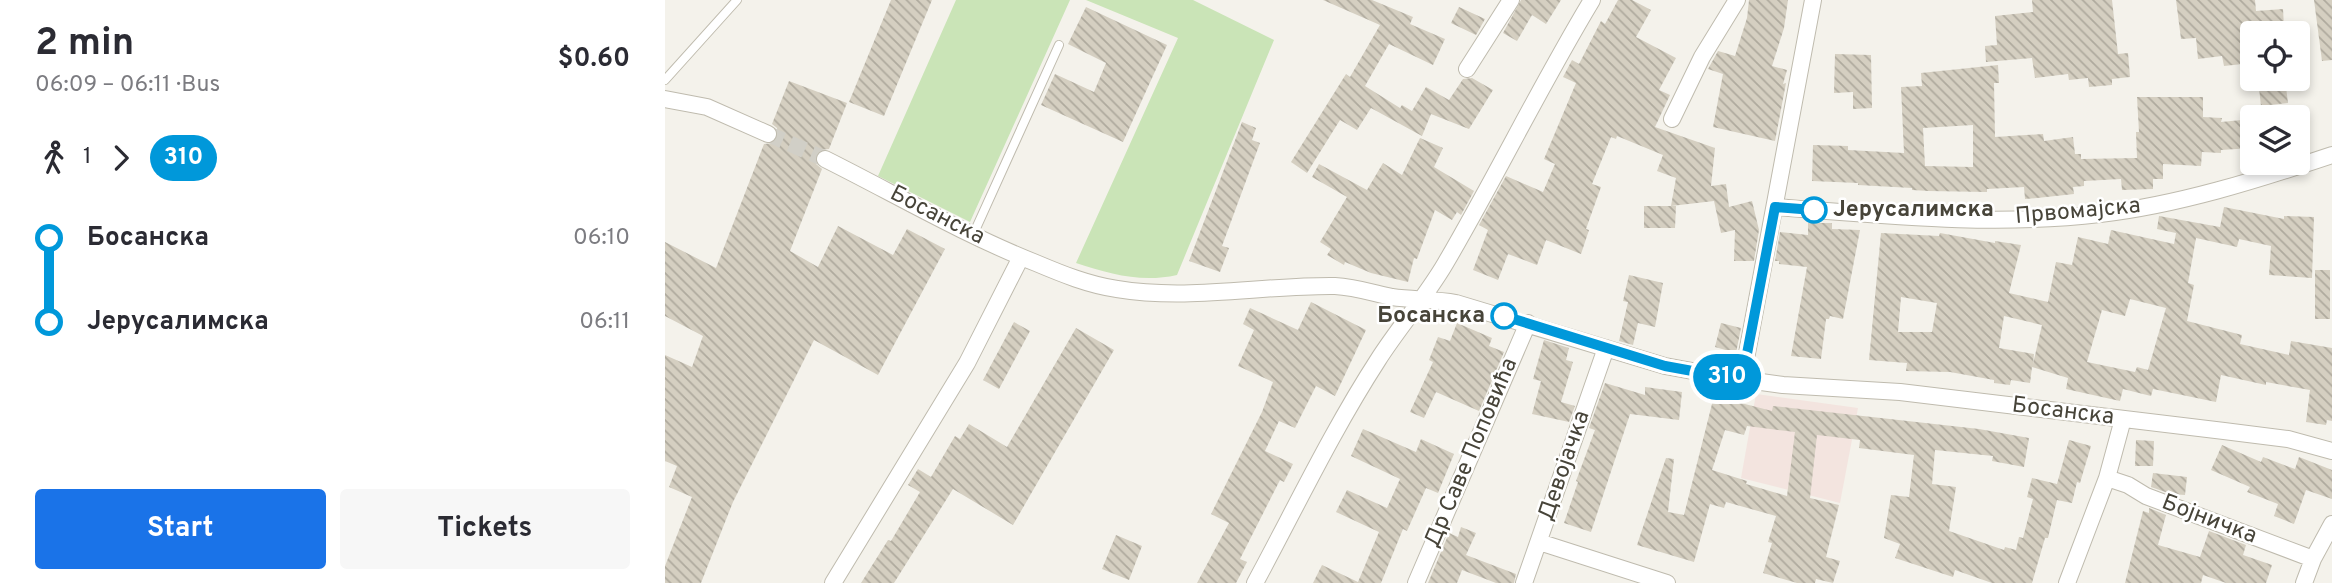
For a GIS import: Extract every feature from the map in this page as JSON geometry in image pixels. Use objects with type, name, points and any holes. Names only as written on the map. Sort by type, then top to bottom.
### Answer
[{"type":"street","points":[[1467,69],[1511,0]]},
{"type":"street","points":[[1255,583],[1354,400],[1378,359],[1444,266],[1549,71],[1592,0]]},
{"type":"street","points":[[1672,119],[1702,57],[1737,0]]},
{"type":"street","points":[[1742,380],[1813,0]]},
{"type":"street","points":[[665,99],[708,107],[768,134]]},
{"type":"street","name":"Првомајска","points":[[1775,207],[1983,219],[2098,214],[2140,208],[2205,193],[2332,155]]},
{"type":"street","name":"Босанска","points":[[825,159],[973,235],[1021,257],[1088,282],[1140,292],[1335,286],[1363,289],[1394,297],[1456,303],[1665,366],[1742,380],[1900,392],[2288,439],[2332,451]]},
{"type":"street","points":[[833,583],[967,363],[1021,257]]},
{"type":"street","name":"Др Саве Поповића","points":[[1416,583],[1528,323]]},
{"type":"street","name":"Девојачка","points":[[1524,583],[1606,348]]},
{"type":"street","points":[[2067,583],[2107,478],[2123,419]]},
{"type":"street","name":"Бојничка","points":[[2107,478],[2128,485],[2146,496],[2313,559]]},
{"type":"street","points":[[2304,583],[2313,559],[2332,524]]},
{"type":"street","points":[[1539,542],[1667,583]]},
{"type":"lane","points":[[665,80],[737,0]]},
{"type":"lane","points":[[973,235],[1059,45]]},
{"type":"shaded area","points":[[1756,394],[1858,408],[1840,503],[1741,478]]},
{"type":"green space","points":[[956,0],[1070,0],[970,222],[878,176]]},
{"type":"green space","points":[[1086,0],[1193,0],[1274,40],[1177,275],[1138,278],[1076,263],[1178,38]]},
{"type":"building","points":[[891,0],[932,0],[884,116],[849,102]]},
{"type":"building","points":[[1323,0],[1372,0],[1413,17],[1410,24],[1445,39],[1433,65],[1389,44],[1365,86],[1400,108],[1402,105],[1412,111],[1426,87],[1449,100],[1463,79],[1472,78],[1493,90],[1469,129],[1431,114],[1422,136],[1371,108],[1357,130],[1340,120],[1307,173],[1291,162],[1346,74],[1350,77],[1380,25]]},
{"type":"building","points":[[1521,0],[1561,0],[1546,24],[1532,15],[1517,41],[1503,33]]},
{"type":"building","points":[[1618,0],[1632,0],[1651,10],[1636,37],[1676,58],[1659,90],[1670,95],[1655,127],[1715,148],[1711,186],[1726,184],[1729,207],[1752,201],[1759,230],[1754,261],[1734,261],[1735,230],[1721,233],[1714,201],[1671,206],[1676,178],[1657,171],[1663,155],[1617,136],[1616,139],[1611,137],[1592,184],[1601,187],[1586,229],[1589,230],[1581,254],[1546,240],[1537,265],[1508,254],[1498,280],[1473,270],[1488,230],[1479,225],[1506,176],[1543,192],[1555,164],[1544,159],[1576,83],[1563,77],[1572,60],[1579,64],[1601,21],[1605,24]]},
{"type":"building","points":[[1749,0],[1788,0],[1784,28],[1772,66],[1787,70],[1775,141],[1713,127],[1723,74],[1708,69],[1718,51],[1735,56],[1747,18]]},
{"type":"building","points":[[2032,0],[2112,0],[2118,54],[2128,53],[2130,77],[2112,79],[2112,85],[2089,87],[2088,78],[2069,80],[2068,74],[2035,78],[2032,58],[1986,62],[1985,46],[1997,45],[1995,16],[2033,12]]},
{"type":"building","points":[[2176,0],[2255,0],[2256,11],[2283,9],[2284,21],[2240,21],[2240,64],[2224,66],[2222,56],[2198,59],[2196,38],[2181,39]]},
{"type":"building","points":[[2314,0],[2332,0],[2332,60],[2322,61]]},
{"type":"building","points":[[1086,7],[1167,45],[1123,142],[1041,105],[1055,74],[1094,92],[1106,63],[1068,44]]},
{"type":"building","points":[[1459,7],[1485,19],[1476,35],[1451,23]]},
{"type":"building","points":[[1835,54],[1871,55],[1872,108],[1853,109],[1853,92],[1834,93]]},
{"type":"building","points":[[1998,65],[1999,83],[1994,83],[1995,137],[2043,134],[2044,141],[2073,137],[2075,154],[2081,154],[2081,159],[2137,158],[2137,97],[2203,97],[2203,117],[2222,118],[2221,122],[2240,120],[2240,149],[2221,150],[2221,153],[2202,152],[2201,166],[2163,164],[2163,179],[2153,179],[2153,189],[2122,190],[2121,179],[2084,181],[2084,186],[2073,187],[2074,194],[2025,199],[2024,187],[1987,189],[1987,192],[1928,191],[1812,181],[1813,145],[1904,153],[1901,87],[1922,86],[1921,73]],"holes":[[[1973,125],[1973,167],[1925,166],[1923,128]]]},
{"type":"building","points":[[789,81],[847,103],[829,149],[820,150],[815,155],[816,164],[822,169],[790,251],[818,267],[838,226],[893,255],[907,229],[945,249],[878,375],[814,340],[733,502],[701,583],[665,583],[665,566],[692,497],[669,487],[677,466],[665,461],[665,355],[692,367],[703,336],[665,316],[665,242],[716,268],[764,144],[774,143],[778,138],[777,128],[772,124]]},
{"type":"building","points":[[2259,91],[2286,91],[2288,103],[2261,105]]},
{"type":"building","points":[[1242,122],[1256,128],[1252,140],[1260,143],[1222,246],[1229,248],[1220,272],[1189,261]]},
{"type":"building","points":[[1420,138],[1443,148],[1434,167],[1474,191],[1461,215],[1457,212],[1452,220],[1435,210],[1417,259],[1414,258],[1408,282],[1371,273],[1345,262],[1344,265],[1327,255],[1331,249],[1320,242],[1347,197],[1312,177],[1319,164],[1367,190],[1383,163],[1402,175]]},
{"type":"building","points":[[1644,206],[1676,206],[1675,228],[1644,228]]},
{"type":"building","points":[[2224,207],[2284,219],[2284,216],[2314,217],[2312,278],[2269,275],[2271,246],[2239,239],[2237,247],[2196,238],[2188,283],[2194,285],[2187,321],[2242,335],[2240,344],[2289,355],[2291,341],[2332,348],[2332,421],[2327,420],[2326,425],[2306,422],[2310,390],[2266,382],[2266,385],[2221,375],[2216,402],[2153,389],[2151,396],[2123,389],[2120,401],[2066,389],[2068,378],[2032,367],[2030,383],[2011,380],[2010,385],[1950,372],[1906,371],[1907,363],[1869,360],[1881,233],[1939,236],[1940,233],[2021,245],[2009,293],[2048,302],[2056,262],[2072,265],[2078,237],[2108,244],[2111,230],[2174,244],[2176,233],[2157,229],[2159,216],[2220,227]],"holes":[[[1901,297],[1937,303],[1932,332],[1898,332]],[[2130,299],[2166,308],[2148,370],[2137,367],[2135,372],[2087,362],[2102,310],[2125,316]],[[2004,316],[2042,325],[2033,364],[2034,354],[1999,348]]]},
{"type":"building","points":[[1808,223],[1832,223],[1832,229],[1860,230],[1843,319],[1830,316],[1826,319],[1821,359],[1791,356],[1807,267],[1779,264],[1779,261],[1775,261],[1780,232],[1808,235]]},
{"type":"building","points":[[2315,270],[2330,270],[2330,319],[2315,319]]},
{"type":"building","points":[[1629,275],[1663,283],[1655,327],[1638,323],[1633,345],[1619,341],[1628,302],[1623,301]]},
{"type":"building","points":[[1311,302],[1366,330],[1335,396],[1316,386],[1295,428],[1279,421],[1265,451],[1293,464],[1284,482],[1280,480],[1240,559],[1247,562],[1236,583],[1197,583],[1229,523],[1211,514],[1262,412],[1273,382],[1238,366],[1254,330],[1243,324],[1250,308],[1298,330]]},
{"type":"building","points":[[1014,322],[1030,331],[999,389],[983,380]]},
{"type":"building","points":[[1457,323],[1492,338],[1489,346],[1504,352],[1479,411],[1436,392],[1424,418],[1410,412],[1433,362],[1429,360],[1438,337],[1450,341]]},
{"type":"building","points":[[1721,323],[1741,328],[1736,353],[1715,347]]},
{"type":"building","points":[[1076,328],[1114,350],[1013,525],[953,489],[894,583],[861,583],[888,540],[891,541],[920,492],[908,485],[918,469],[931,477],[955,436],[960,439],[969,424],[1007,447]]},
{"type":"building","points":[[1544,340],[1569,348],[1566,360],[1573,362],[1561,402],[1575,406],[1569,422],[1532,414],[1541,381],[1533,379]]},
{"type":"building","points":[[1605,383],[1645,395],[1645,387],[1682,392],[1679,420],[1630,414],[1591,532],[1564,523],[1595,430],[1589,428]]},
{"type":"building","points":[[1714,396],[1772,411],[1773,406],[1979,429],[2029,438],[2024,467],[1992,461],[1993,456],[1935,450],[1932,484],[1956,487],[1949,531],[2004,550],[2005,547],[2016,550],[2019,537],[2023,538],[2033,499],[2027,497],[2032,478],[2057,484],[2069,440],[2091,446],[2072,503],[2057,500],[2048,538],[2045,538],[2032,583],[1992,583],[1955,570],[1953,577],[1895,558],[1900,544],[1884,538],[1891,495],[1909,497],[1914,455],[1859,448],[1860,440],[1817,435],[1810,498],[1839,505],[1826,557],[1840,561],[1833,583],[1816,579],[1815,583],[1797,583],[1763,573],[1772,543],[1768,542],[1776,516],[1726,502],[1724,508],[1710,504],[1694,562],[1637,545],[1666,458],[1674,459],[1668,512],[1684,515]],"holes":[[[1747,426],[1795,432],[1787,496],[1712,470],[1725,430],[1744,435]]]},
{"type":"building","points":[[1363,429],[1416,452],[1421,439],[1454,454],[1438,493],[1426,488],[1407,531],[1403,529],[1381,583],[1313,583],[1322,565],[1358,582],[1379,532],[1336,512],[1347,490],[1387,508],[1400,479],[1351,456]]},
{"type":"building","points":[[2136,440],[2154,441],[2153,466],[2135,466]]},
{"type":"building","points":[[2222,445],[2261,462],[2263,457],[2295,469],[2299,457],[2332,470],[2332,499],[2306,490],[2294,524],[2274,516],[2278,504],[2247,492],[2250,487],[2211,470]]},
{"type":"building","points":[[2153,473],[2187,477],[2185,495],[2171,494],[2151,487]]},
{"type":"building","points":[[2149,508],[2166,515],[2158,545],[2200,557],[2209,531],[2246,545],[2243,555],[2272,565],[2266,583],[2226,583],[2203,575],[2201,583],[2125,583],[2143,511],[2149,513]]},
{"type":"building","points":[[1461,527],[1476,533],[1466,555],[1516,574],[1514,583],[1496,583],[1462,570],[1457,583],[1428,583],[1449,533],[1458,537]]},
{"type":"building","points":[[1116,535],[1142,546],[1129,580],[1102,569]]},
{"type":"tunnel","points":[[768,134],[825,159]]},
{"type":"bus line","name":"310","points":[[1504,316],[1665,366],[1742,380],[1775,207],[1814,210]]},
{"type":"place","name":"Јерусалимска","points":[[1814,210]]},
{"type":"place","name":"Босанска","points":[[1504,316]]}]
